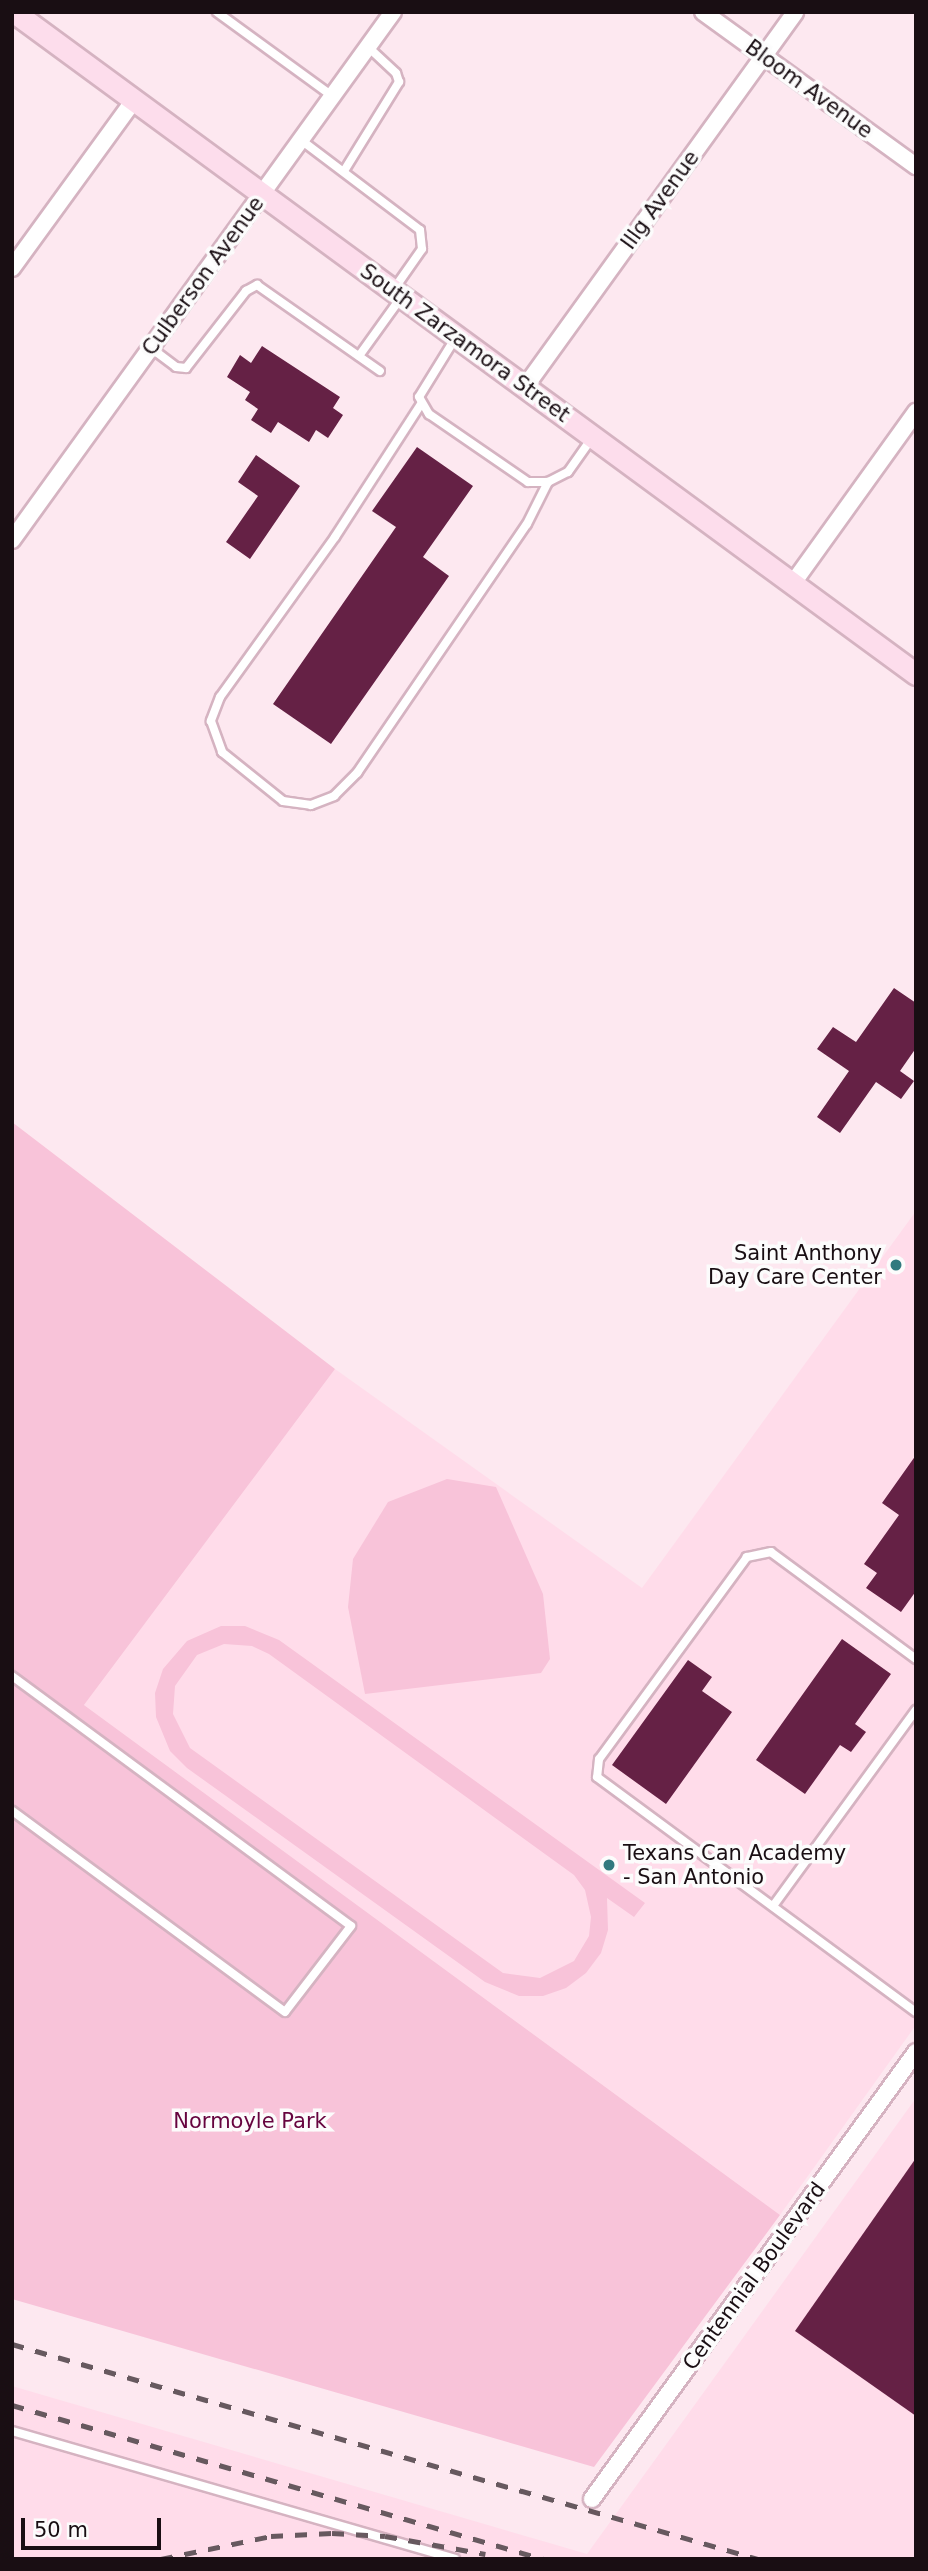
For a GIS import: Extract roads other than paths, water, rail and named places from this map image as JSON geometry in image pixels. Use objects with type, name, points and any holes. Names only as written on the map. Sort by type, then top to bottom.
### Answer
[{"type":"main road","name":"South Zarzamora Street","points":[[14,12],[916,674]]},
{"type":"street","name":"Culberson Avenue","points":[[12,540],[393,12]]},
{"type":"street","name":"Bloom Avenue","points":[[703,12],[916,166]]},
{"type":"street","name":"Illg Avenue","points":[[525,387],[795,12]]},
{"type":"street","points":[[12,268],[134,100]]},
{"type":"street","points":[[793,583],[916,412]]},
{"type":"street","name":"Centennial Boulevard","points":[[592,2500],[916,2052]]},
{"type":"lane","points":[[217,12],[332,96]]},
{"type":"lane","points":[[344,171],[399,82],[396,73],[368,47]]},
{"type":"lane","points":[[301,140],[420,230],[422,249],[359,356]]},
{"type":"lane","points":[[151,348],[176,367],[186,368],[246,290],[257,285],[380,371]]},
{"type":"lane","points":[[456,337],[431,371],[421,404],[334,537],[220,697],[211,721],[222,752],[283,800],[311,805],[334,796],[357,773],[527,524],[548,482]]},
{"type":"lane","points":[[421,404],[528,482],[548,482],[568,472],[593,436]]},
{"type":"lane","points":[[916,1659],[771,1552],[747,1558],[599,1759],[597,1777],[916,2012]]},
{"type":"lane","points":[[12,1676],[351,1926],[285,2011],[12,1811]]},
{"type":"lane","points":[[773,1906],[916,1710]]},
{"type":"lane","points":[[12,2431],[455,2559]]},
{"type":"railway","points":[[12,2344],[758,2559]]},
{"type":"railway","points":[[12,2405],[543,2559]]},
{"type":"railway","points":[[161,2559],[271,2536],[332,2533],[385,2536],[485,2554]]},
{"type":"place","name":"Saint Anthony Day Care Center","points":[[896,1265]]},
{"type":"place","name":"Texans Can Academy - San Antonio","points":[[609,1865]]},
{"type":"park label","name":"Normoyle Park","points":[[250,2121]]}]
